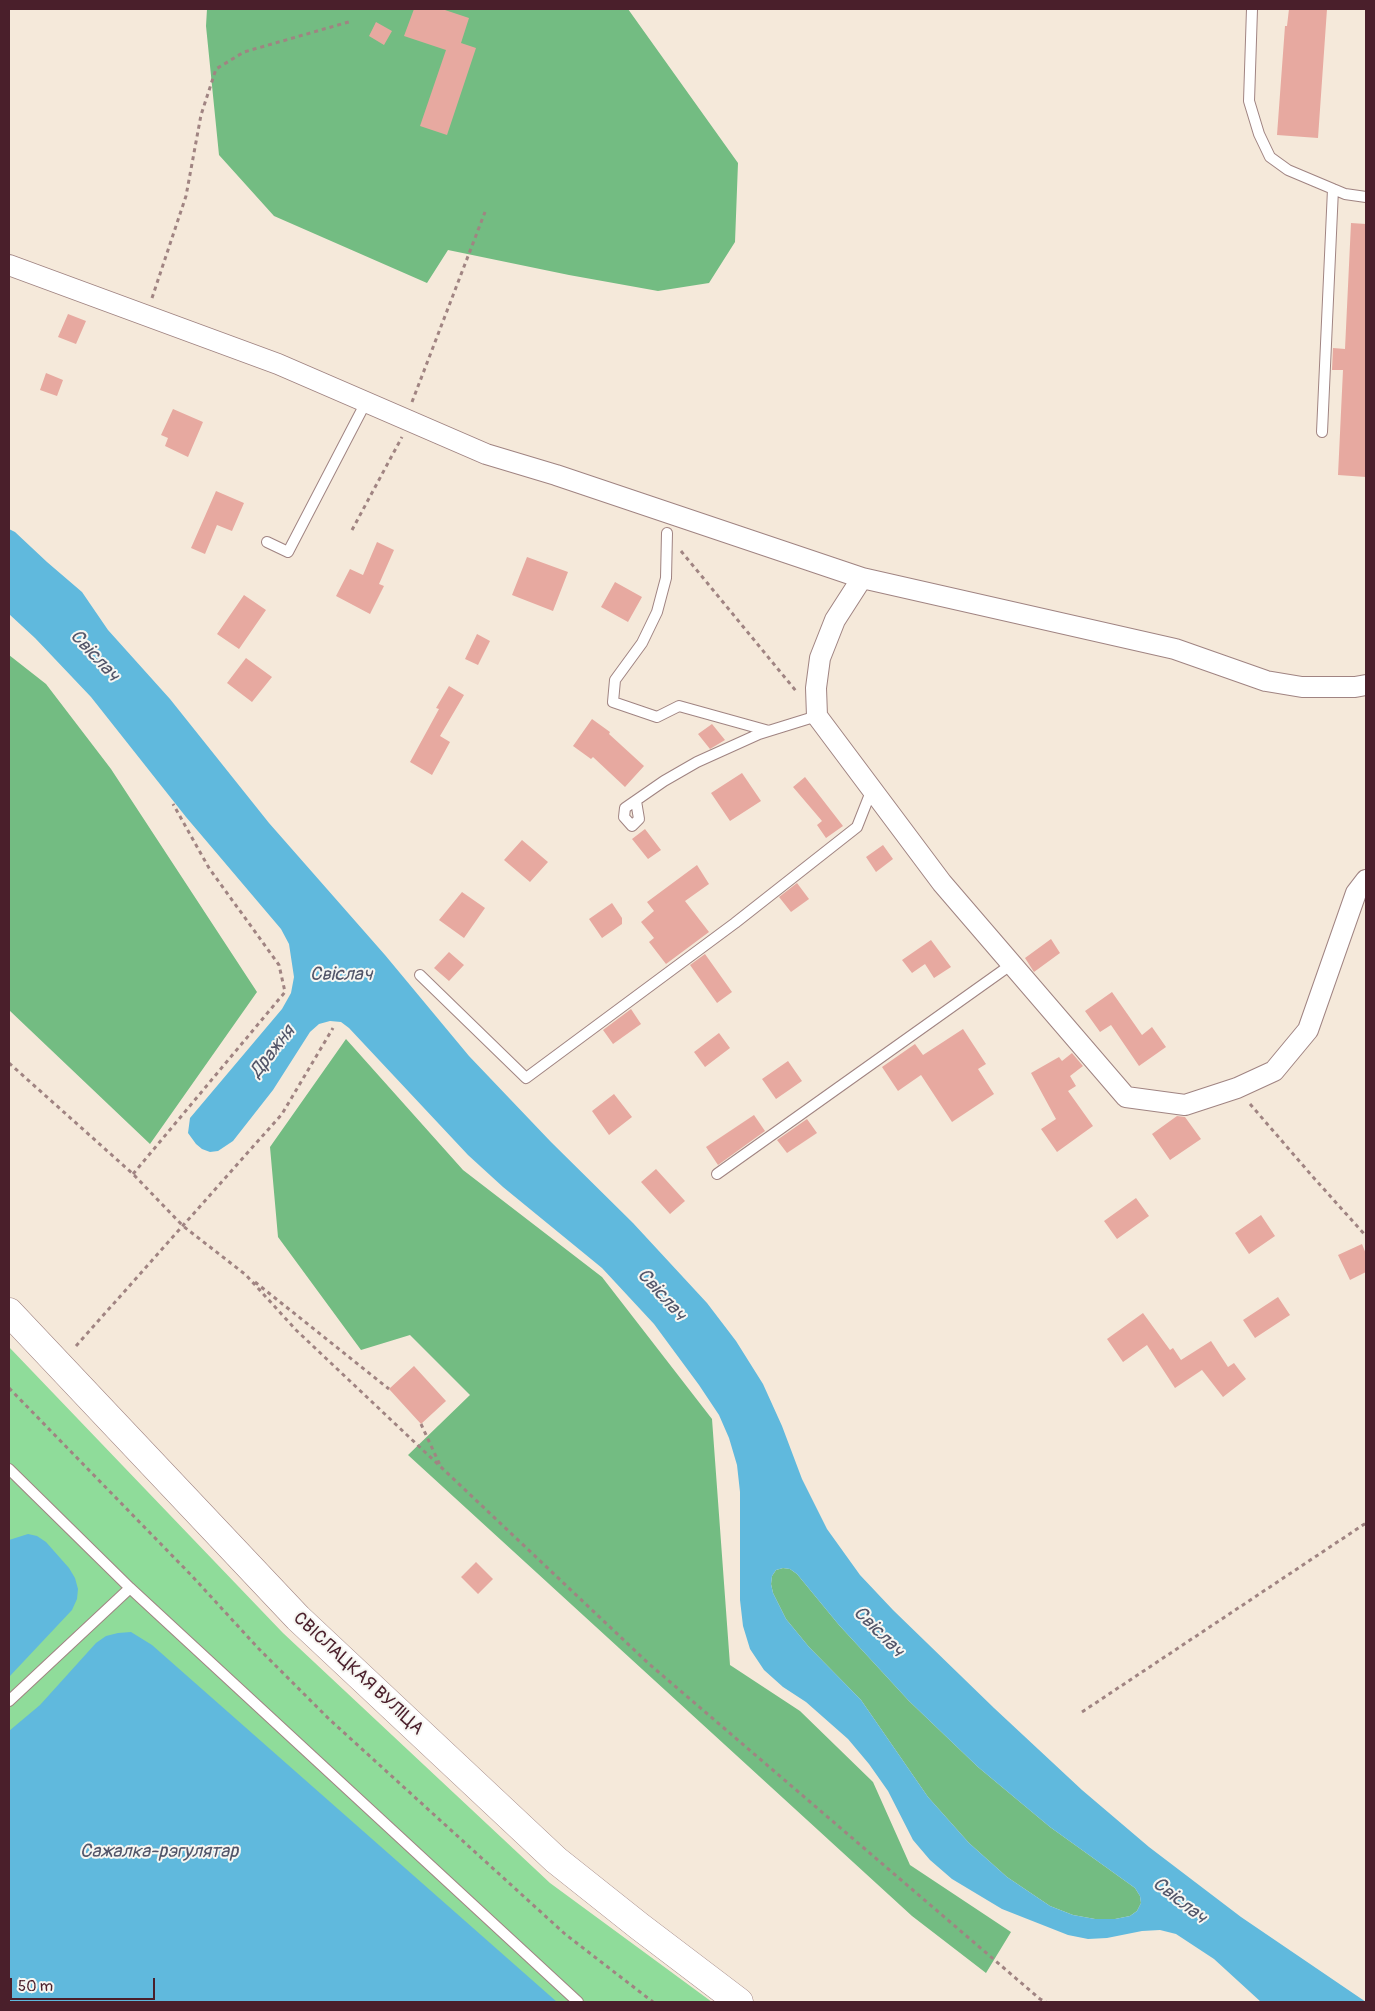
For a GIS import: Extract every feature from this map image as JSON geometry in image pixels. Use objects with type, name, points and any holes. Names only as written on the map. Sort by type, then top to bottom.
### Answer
[{"type":"main road","name":"СВІСЛАЦКАЯ ВУЛІЦА","points":[[9,1312],[306,1624],[556,1860],[739,2002]]},
{"type":"street","points":[[9,265],[278,364],[486,454],[564,478],[862,578],[1176,649],[1266,681],[1302,687],[1355,687],[1366,685]]},
{"type":"street","points":[[862,578],[835,620],[820,658],[816,688],[817,716],[942,883],[1126,1097],[1185,1104],[1237,1088],[1274,1071],[1308,1030],[1356,893],[1366,880]]},
{"type":"lane","points":[[1252,9],[1249,101],[1259,134],[1270,157],[1288,170],[1345,194],[1366,196]]},
{"type":"lane","points":[[1322,432],[1334,189]]},
{"type":"lane","points":[[267,542],[288,552],[366,402]]},
{"type":"lane","points":[[667,533],[666,578],[657,612],[642,643],[615,680],[613,702],[657,717],[679,706],[769,730]]},
{"type":"lane","points":[[636,801],[697,762],[769,730],[817,716]]},
{"type":"lane","points":[[420,975],[526,1078],[736,923],[857,827],[872,789]]},
{"type":"lane","points":[[717,1174],[1012,964]]},
{"type":"lane","points":[[10,1474],[130,1588],[578,2002]]},
{"type":"lane","points":[[9,1701],[130,1588]]},
{"type":"path","points":[[146,315],[186,196],[201,115],[216,69],[244,52],[352,21]]},
{"type":"path","points":[[352,530],[408,420],[419,380],[484,212]]},
{"type":"path","points":[[667,533],[817,716]]},
{"type":"path","points":[[133,1174],[285,992],[279,965],[209,868],[173,804]]},
{"type":"path","points":[[76,1346],[282,1114],[333,1028]]},
{"type":"path","points":[[9,1063],[133,1174],[183,1226],[389,1389]]},
{"type":"path","points":[[1237,1088],[1366,1236]]},
{"type":"path","points":[[246,1275],[296,1330],[648,1663],[1040,1999],[1046,2002]]},
{"type":"path","points":[[9,1388],[192,1576],[258,1648],[330,1719],[565,1934],[653,2002]]},
{"type":"path","points":[[421,1424],[442,1468]]},
{"type":"path","points":[[1082,1712],[1366,1523]]},
{"type":"green space","points":[[207,9],[628,9],[738,163],[735,242],[709,283],[658,291],[448,250],[427,283],[274,216],[219,155],[206,26]]},
{"type":"green space","points":[[9,655],[46,684],[111,769],[257,992],[150,1144],[9,1010]]},
{"type":"green space","points":[[346,1039],[463,1170],[602,1277],[712,1419],[730,1665],[800,1711],[873,1782],[910,1865],[1011,1932],[986,1973],[912,1916],[408,1455],[470,1395],[410,1335],[361,1350],[278,1237],[270,1147]]},
{"type":"green space","points":[[9,1347],[283,1633],[550,1883],[712,2002],[9,2002]]},
{"type":"green space","points":[[790,1569],[797,1574],[839,1625],[909,1701],[978,1767],[1050,1827],[1135,1888],[1140,1896],[1141,1903],[1137,1911],[1130,1916],[1115,1919],[1095,1919],[1073,1915],[1050,1906],[1007,1877],[969,1843],[928,1797],[861,1700],[809,1647],[786,1619],[773,1593],[771,1584],[772,1576],[776,1570]]},
{"type":"water","name":"Свіслач","points":[[9,529],[15,532],[82,592],[108,630],[170,699],[269,823],[385,955],[469,1056],[551,1142],[633,1223],[707,1303],[736,1341],[763,1384],[782,1426],[802,1479],[827,1529],[860,1575],[893,1610],[994,1708],[1082,1790],[1149,1847],[1241,1917],[1366,2002],[1261,2002],[1214,1959],[1176,1934],[1160,1930],[1142,1931],[1107,1938],[1088,1939],[1068,1935],[1002,1909],[952,1879],[930,1860],[913,1840],[888,1791],[848,1739],[806,1702],[783,1687],[764,1670],[750,1649],[743,1626],[740,1600],[740,1492],[737,1465],[729,1438],[719,1415],[699,1385],[654,1324],[602,1268],[503,1187],[468,1155],[349,1028],[341,1022],[330,1021],[319,1024],[310,1032],[273,1090],[233,1141],[218,1151],[210,1152],[196,1144],[188,1133],[190,1118],[282,1009],[291,993],[294,977],[289,944],[281,929],[186,817],[91,697],[35,638],[9,614]],"holes":[[[790,1569],[797,1574],[839,1625],[909,1701],[978,1767],[1050,1827],[1135,1888],[1140,1896],[1141,1903],[1137,1911],[1130,1916],[1115,1919],[1095,1919],[1073,1915],[1050,1906],[1007,1877],[969,1843],[928,1797],[861,1700],[809,1647],[786,1619],[773,1593],[771,1584],[772,1576],[776,1570]]]},
{"type":"water","points":[[28,1534],[37,1536],[46,1542],[69,1568],[75,1578],[78,1589],[77,1599],[72,1610],[9,1677],[9,1540]]},
{"type":"water","name":"Сажалка-рэгулятар","points":[[131,1632],[152,1645],[557,2002],[9,2002],[9,1731],[40,1705],[96,1643],[106,1636]]},
{"type":"building","points":[[414,9],[442,9],[469,18],[461,43],[476,48],[447,135],[420,126],[446,50],[404,36]]},
{"type":"building","points":[[1289,9],[1327,9],[1318,138],[1277,135],[1285,26],[1287,26]]},
{"type":"building","points":[[376,22],[392,31],[384,45],[369,36]]},
{"type":"building","points":[[1351,223],[1366,224],[1366,477],[1338,475],[1343,370],[1332,370],[1333,348],[1345,349]]},
{"type":"building","points":[[68,314],[86,321],[76,344],[58,337]]},
{"type":"building","points":[[46,373],[63,380],[57,396],[40,390]]},
{"type":"building","points":[[173,409],[203,422],[188,457],[165,446],[168,438],[161,435]]},
{"type":"building","points":[[216,491],[244,503],[232,531],[217,525],[205,554],[191,548]]},
{"type":"building","points":[[377,542],[394,550],[379,584],[384,586],[370,614],[336,596],[350,569],[363,575]]},
{"type":"building","points":[[527,557],[568,572],[553,611],[512,595]]},
{"type":"building","points":[[615,582],[642,597],[628,622],[601,607]]},
{"type":"building","points":[[244,595],[266,610],[239,649],[217,634]]},
{"type":"building","points":[[477,634],[490,641],[478,665],[465,659]]},
{"type":"building","points":[[246,658],[272,677],[252,702],[227,683]]},
{"type":"building","points":[[449,686],[464,695],[440,736],[450,742],[432,775],[410,762],[439,709],[436,708]]},
{"type":"building","points":[[592,719],[610,732],[609,734],[644,766],[625,787],[593,757],[591,759],[573,746]]},
{"type":"building","points":[[712,724],[725,740],[710,749],[698,734]]},
{"type":"building","points":[[742,773],[761,801],[730,821],[711,793]]},
{"type":"building","points":[[805,777],[843,826],[826,838],[817,825],[822,821],[793,787]]},
{"type":"building","points":[[645,829],[661,850],[648,859],[632,839]]},
{"type":"building","points":[[522,840],[548,862],[530,882],[504,860]]},
{"type":"building","points":[[883,845],[893,859],[876,872],[866,857]]},
{"type":"building","points":[[697,865],[709,884],[685,901],[709,932],[666,964],[649,942],[654,938],[641,922],[654,911],[647,902]]},
{"type":"building","points":[[797,883],[809,899],[791,912],[779,897]]},
{"type":"building","points":[[462,892],[485,908],[464,938],[439,920]]},
{"type":"building","points":[[612,903],[622,918],[622,924],[602,938],[589,919]]},
{"type":"building","points":[[1051,939],[1060,953],[1034,972],[1025,958]]},
{"type":"building","points":[[931,940],[951,967],[934,978],[925,964],[912,973],[902,960]]},
{"type":"building","points":[[449,952],[464,965],[449,981],[434,968]]},
{"type":"building","points":[[705,954],[732,992],[717,1003],[690,965]]},
{"type":"building","points":[[1112,992],[1142,1035],[1152,1027],[1166,1047],[1139,1066],[1111,1025],[1100,1032],[1085,1011]]},
{"type":"building","points":[[631,1009],[641,1024],[613,1044],[603,1030]]},
{"type":"building","points":[[963,1029],[986,1064],[978,1069],[994,1094],[952,1122],[921,1075],[898,1091],[882,1067],[915,1044],[923,1055]]},
{"type":"building","points":[[719,1033],[730,1048],[705,1067],[694,1052]]},
{"type":"building","points":[[1072,1053],[1083,1066],[1070,1076],[1076,1086],[1068,1091],[1093,1126],[1057,1152],[1041,1129],[1056,1119],[1031,1073],[1059,1057],[1062,1061]]},
{"type":"building","points":[[788,1061],[802,1081],[776,1099],[762,1079]]},
{"type":"building","points":[[614,1094],[632,1117],[609,1135],[592,1111]]},
{"type":"building","points":[[754,1115],[765,1131],[718,1165],[706,1147]]},
{"type":"building","points":[[1177,1116],[1185,1117],[1201,1139],[1170,1160],[1152,1134]]},
{"type":"building","points":[[807,1119],[817,1133],[787,1153],[777,1140]]},
{"type":"building","points":[[656,1169],[685,1201],[670,1214],[641,1182]]},
{"type":"building","points":[[1136,1198],[1149,1216],[1117,1239],[1104,1221]]},
{"type":"building","points":[[1261,1215],[1275,1236],[1249,1254],[1235,1233]]},
{"type":"building","points":[[1362,1244],[1366,1254],[1366,1272],[1350,1280],[1338,1255]]},
{"type":"building","points":[[1278,1297],[1290,1315],[1255,1338],[1243,1320]]},
{"type":"building","points":[[1143,1313],[1170,1350],[1173,1348],[1181,1360],[1211,1341],[1228,1367],[1234,1363],[1246,1379],[1223,1397],[1202,1370],[1175,1388],[1147,1345],[1123,1362],[1107,1339]]},
{"type":"building","points":[[414,1366],[446,1401],[421,1424],[389,1389]]},
{"type":"building","points":[[476,1562],[493,1579],[478,1594],[461,1577]]},
{"type":"water label","name":"Дражня","points":[[273,1052]]}]
